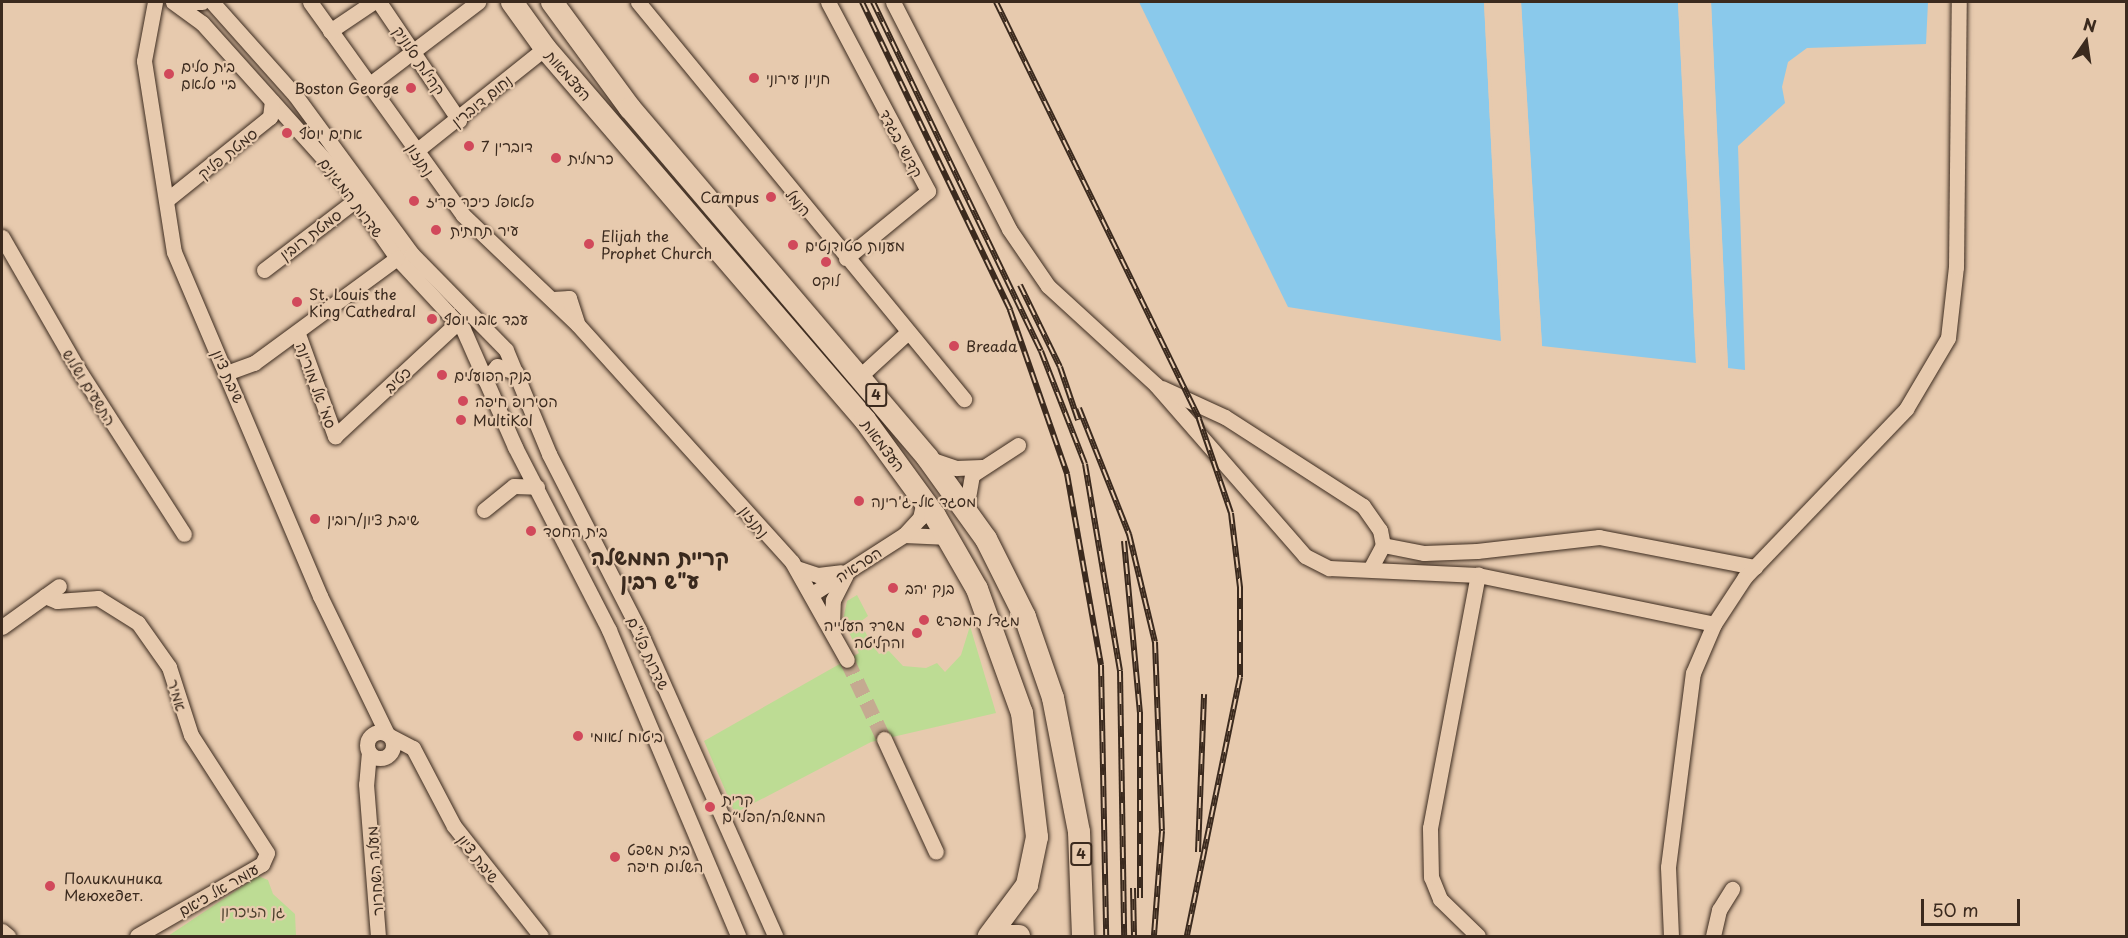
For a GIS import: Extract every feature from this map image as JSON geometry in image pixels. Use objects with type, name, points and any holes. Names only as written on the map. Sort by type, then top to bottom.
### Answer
[{"type":"highway","name":"העצמאות","points":[[512,2],[545,48],[793,333],[924,500],[948,537],[1009,668],[1035,799],[1032,872],[1014,907],[988,936]]},
{"type":"highway","name":"העצמאות","points":[[552,2],[630,108],[860,376],[927,457],[966,509],[1025,617],[1053,698],[1069,773],[1082,863],[1083,936]]},
{"type":"highway","points":[[1007,936],[1019,936]]},
{"type":"street","name":"שיבת ציון","points":[[155,2],[144,61],[168,199],[174,252],[185,285],[229,372],[320,596],[388,735],[413,748],[454,826],[541,936]]},
{"type":"street","points":[[174,2],[202,2]]},
{"type":"street","name":"שדרות המגינים","points":[[174,2],[202,23],[357,198],[397,258],[458,322],[485,380]]},
{"type":"street","name":"שדרות המגינים","points":[[212,2],[295,95],[412,254],[496,335],[516,372]]},
{"type":"street","name":"נתנזון","points":[[310,2],[463,215],[553,299],[569,298],[578,325],[751,515],[832,626],[847,660]]},
{"type":"street","points":[[330,31],[373,2]]},
{"type":"street","name":"קהילת סלוניק","points":[[379,2],[415,50],[459,120]]},
{"type":"street","points":[[370,84],[478,2]]},
{"type":"street","name":"הנמל","points":[[638,2],[964,399]]},
{"type":"street","name":"קדושי בגדד","points":[[828,2],[928,191],[846,258]]},
{"type":"street","points":[[893,2],[1010,229],[1048,286],[1156,385],[1305,556],[1329,568],[1370,568],[1478,575],[1714,624]]},
{"type":"street","points":[[1671,936],[1668,867],[1693,673],[1714,624],[1755,567],[1906,409],[1948,338],[1956,267],[1959,2]]},
{"type":"street","name":"נחום דוברין","points":[[416,151],[459,120],[545,48]]},
{"type":"street","name":"סמטת פליק","points":[[168,199],[270,117],[272,101]]},
{"type":"street","name":"סמטת רובין","points":[[264,270],[357,198]]},
{"type":"street","name":"התשעים ושלוש","points":[[2,237],[88,386],[184,534]]},
{"type":"street","points":[[229,372],[254,363],[298,334],[397,258]]},
{"type":"street","name":"כטיב","points":[[335,436],[458,322]]},
{"type":"street","points":[[860,376],[908,332]]},
{"type":"street","name":"סמ' אל מורינה","points":[[298,334],[335,436]]},
{"type":"street","points":[[485,380],[497,366],[516,372]]},
{"type":"street","name":"שדרות פלי\"ם","points":[[516,372],[549,454],[639,630],[775,936]]},
{"type":"street","name":"שדרות פלי\"ם","points":[[485,380],[515,447],[609,630],[738,936]]},
{"type":"street","points":[[1156,385],[1225,417],[1363,506],[1380,530],[1383,545],[1370,568]]},
{"type":"street","points":[[966,509],[968,482],[982,466],[1018,445]]},
{"type":"street","points":[[505,491],[515,471],[515,447]]},
{"type":"street","points":[[927,457],[956,468],[982,466]]},
{"type":"street","points":[[484,510],[505,491],[518,484],[537,487]]},
{"type":"street","name":"הסראיה","points":[[808,593],[857,565],[904,534],[921,518],[924,500]]},
{"type":"street","points":[[904,534],[948,537]]},
{"type":"street","points":[[1383,545],[1424,553],[1477,551],[1599,537],[1755,567]]},
{"type":"street","name":"נתנזון","points":[[784,558],[796,568],[808,593]]},
{"type":"street","points":[[796,568],[831,575],[857,565]]},
{"type":"street","points":[[832,626],[837,589],[857,565]]},
{"type":"street","points":[[1478,575],[1430,828],[1431,877],[1440,900],[1478,936]]},
{"type":"street","points":[[2,627],[59,586]]},
{"type":"street","name":"אמיר","points":[[45,596],[57,601],[88,597],[107,601],[131,616],[169,667],[191,735],[264,846],[266,857]]},
{"type":"street","points":[[369,752],[370,736],[388,735],[388,755]]},
{"type":"street","points":[[884,739],[936,852]]},
{"type":"street","name":"שיבת ציון","points":[[369,752],[406,755],[426,773]]},
{"type":"street","name":"מעלה השחרור","points":[[369,752],[368,805],[378,936]]},
{"type":"street","name":"מעלה השחרור","points":[[368,805],[388,755]]},
{"type":"street","name":"עומר אל כיאם","points":[[137,936],[266,857]]},
{"type":"street","points":[[1713,936],[1719,910],[1732,890]]},
{"type":"street","points":[[2,930],[8,936]]},
{"type":"green space","points":[[857,595],[868,616],[860,622],[871,643],[879,654],[889,651],[903,666],[926,668],[937,663],[945,672],[961,655],[970,626],[996,713],[871,742],[735,813],[704,741],[859,653],[843,620],[847,601]]},
{"type":"green space","name":"גן הזיכרון","points":[[258,876],[268,880],[273,894],[295,914],[296,936],[168,936]]},
{"type":"water","points":[[1139,2],[1484,2],[1501,341],[1288,307]]},
{"type":"water","points":[[1521,2],[1678,2],[1696,363],[1542,346]]},
{"type":"water","points":[[1711,2],[1928,2],[1926,44],[1807,48],[1788,62],[1782,87],[1785,103],[1738,146],[1745,370],[1728,368]]},
{"type":"pier","points":[[1484,2],[1487,2],[1504,341],[1501,341]]},
{"type":"pier","points":[[1518,2],[1521,2],[1542,346],[1539,346]]},
{"type":"pier","points":[[1678,2],[1681,2],[1699,363],[1696,363]]},
{"type":"pier","points":[[1708,2],[1711,2],[1728,368],[1725,368]]},
{"type":"tunnel","points":[[847,660],[884,739]]},
{"type":"railway","points":[[862,2],[1010,310],[1067,474],[1101,665],[1106,936]]},
{"type":"railway","points":[[873,2],[1041,351],[1085,464],[1120,671],[1124,936]]},
{"type":"railway","points":[[996,2],[1199,419],[1231,513],[1240,587],[1240,677],[1187,936]]},
{"type":"railway","points":[[1020,285],[1060,367],[1078,420]]},
{"type":"railway","points":[[1079,408],[1129,534],[1155,642],[1162,831],[1154,936]]},
{"type":"railway","points":[[1124,541],[1140,712],[1140,898]]},
{"type":"railway","points":[[1198,852],[1204,694]]},
{"type":"railway","points":[[1133,888],[1134,936]]},
{"type":"place","name":"בית סלים ביי סלאם","points":[[169,74]]},
{"type":"place","name":"חניון עירוני","points":[[754,78]]},
{"type":"place","name":"Boston George","points":[[411,88]]},
{"type":"place","name":"אחים יוסף","points":[[287,133]]},
{"type":"place","name":"דוברין 7","points":[[469,146]]},
{"type":"place","name":"כרמלית","points":[[556,158]]},
{"type":"place","name":"Campus","points":[[771,197]]},
{"type":"place","name":"פלאפל כיכר פריז","points":[[414,201]]},
{"type":"place","name":"עיר תחתית","points":[[436,230]]},
{"type":"place","name":"Elijah the Prophet Church","points":[[589,244]]},
{"type":"place","name":"מענות סטודנטים","points":[[793,245]]},
{"type":"place","name":"לוקס","points":[[826,262]]},
{"type":"place","name":"St. Louis the King Cathedral","points":[[297,302]]},
{"type":"place","name":"עבד אבו יוסף","points":[[432,319]]},
{"type":"place","name":"Breada","points":[[954,346]]},
{"type":"place","name":"בנק הפועלים","points":[[442,375]]},
{"type":"place","name":"הסירופ חיפה","points":[[463,401]]},
{"type":"place","name":"MultiKol","points":[[461,420]]},
{"type":"place","name":"מסגד אל-ג'רינה","points":[[859,501]]},
{"type":"place","name":"שיבת ציון/רובין","points":[[315,519]]},
{"type":"place","name":"בית החסד","points":[[531,531]]},
{"type":"place","name":"בנק יהב","points":[[893,588]]},
{"type":"place","name":"מגדל המפרש","points":[[924,620]]},
{"type":"place","name":"משרד העלייה והקליטה","points":[[917,633]]},
{"type":"place","name":"ביטוח לאומי","points":[[578,736]]},
{"type":"place","name":"קרית הממשלה/הפלי״ם","points":[[710,807]]},
{"type":"place","name":"בית משפט השלום חיפה","points":[[615,857]]},
{"type":"place","name":"Поликлиника Меюхедет.","points":[[50,886]]},
{"type":"district","name":"קריית הממשלה ע\"ש רבין","points":[[660,568]]}]
